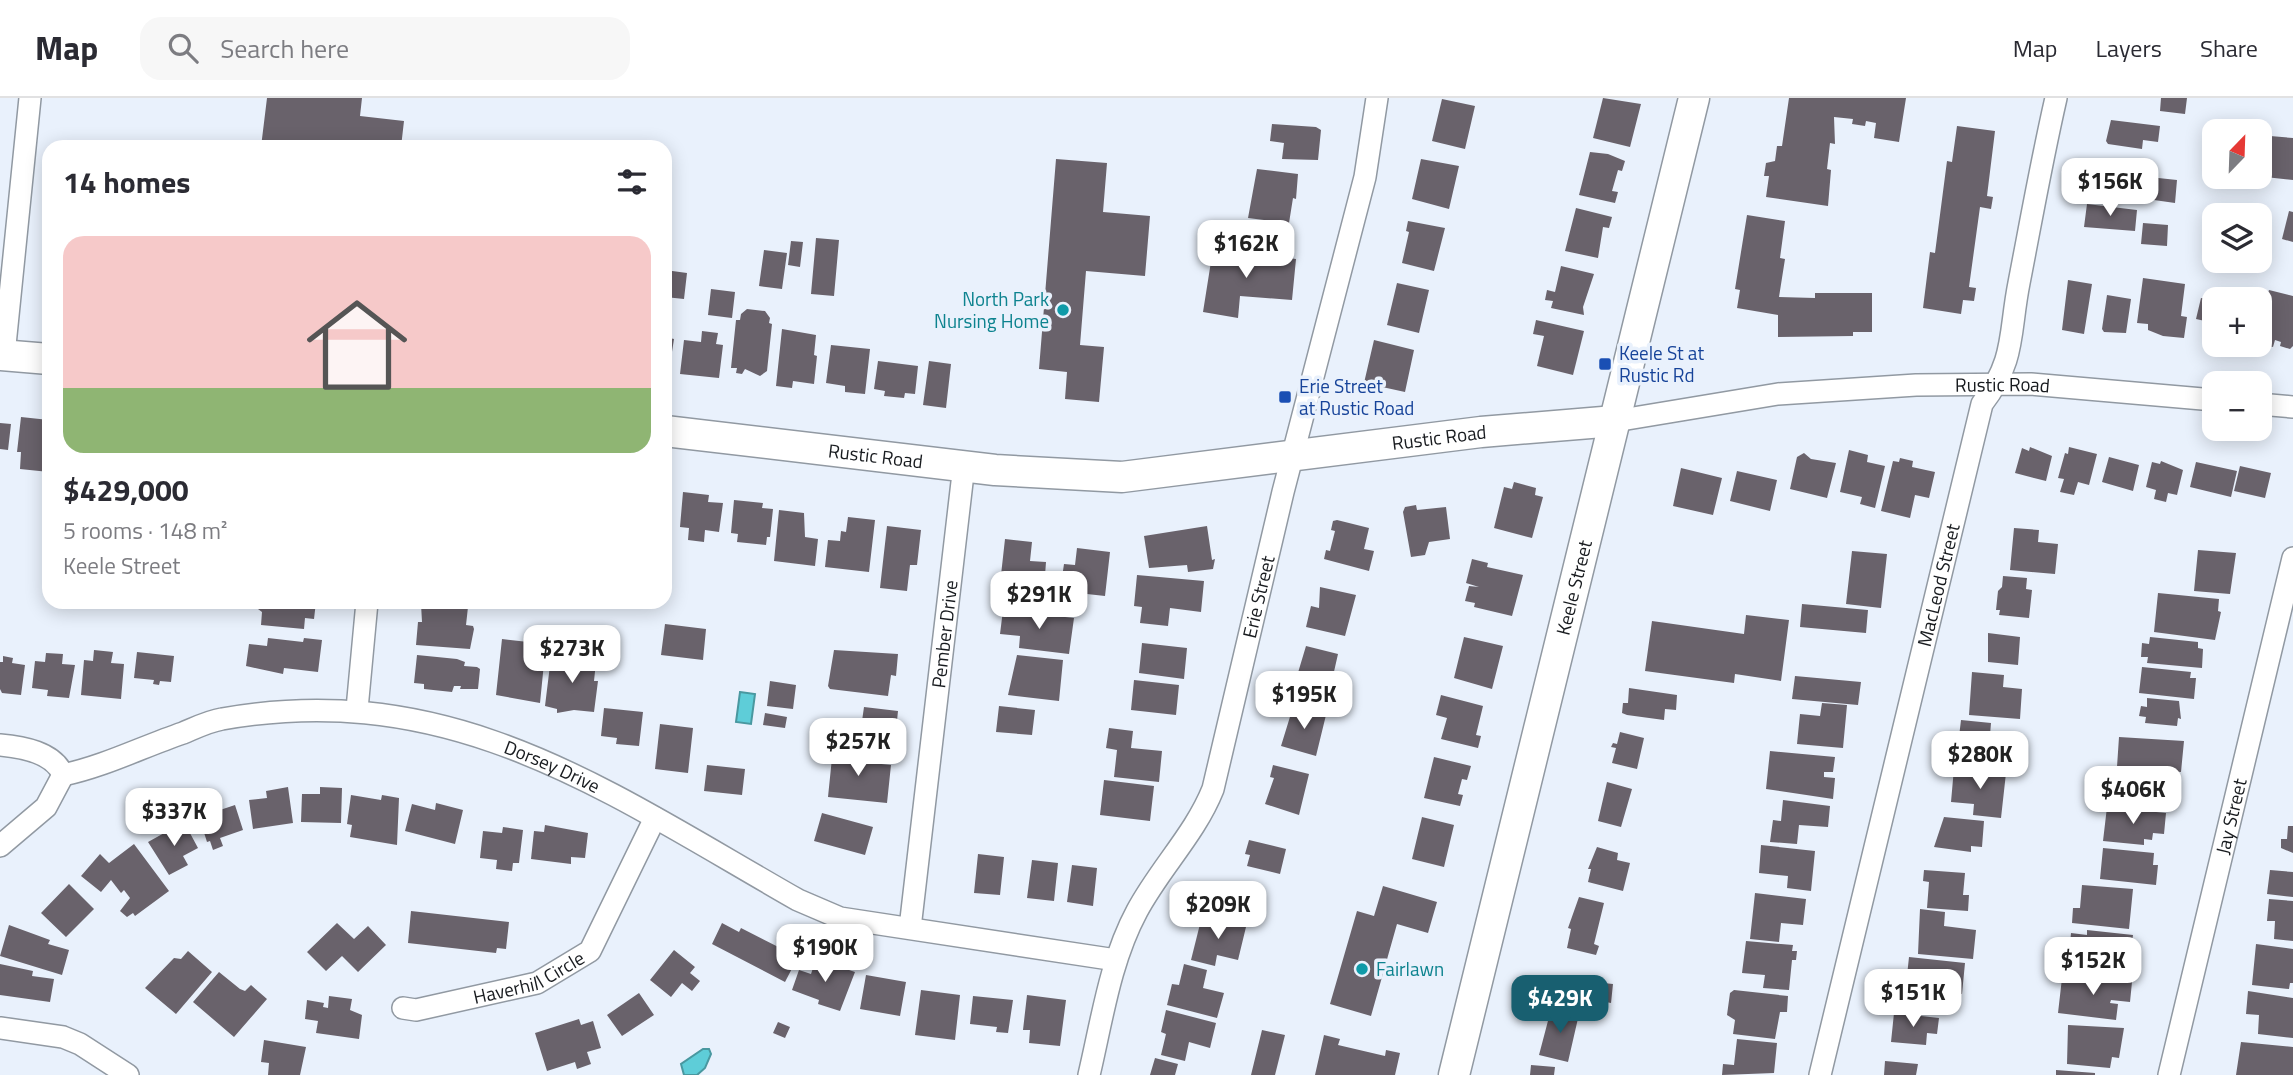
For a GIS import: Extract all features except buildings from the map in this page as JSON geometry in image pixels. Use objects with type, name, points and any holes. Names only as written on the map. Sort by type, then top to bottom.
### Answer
[{"type":"main road","name":"Keele Street","points":[[1454,1075],[1694,98]]},
{"type":"main road","points":[[2,355],[42,358]]},
{"type":"main road","name":"Rustic Road","points":[[672,432],[964,465],[1122,477],[1481,432],[1615,421]]},
{"type":"street","points":[[2,355],[30,98]]},
{"type":"street","name":"Erie Street","points":[[1089,1075],[1116,960],[1126,933],[1154,880],[1204,813],[1213,789],[1292,455],[1365,177],[1377,98]]},
{"type":"street","name":"MacLeod Street","points":[[1820,1075],[1982,404],[1999,383],[2010,355],[2017,292],[2056,98]]},
{"type":"street","name":"Rustic Road","points":[[1615,421],[1778,394],[1999,383],[2202,399]]},
{"type":"street","points":[[2272,405],[2293,407]]},
{"type":"street","name":"Pember Drive","points":[[910,928],[964,465]]},
{"type":"street","name":"Jay Street","points":[[2169,1075],[2293,558]]},
{"type":"street","points":[[357,709],[366,609]]},
{"type":"street","name":"Dorsey Drive","points":[[63,775],[95,768],[219,719],[272,712],[357,709],[483,735],[542,758],[655,818],[798,900],[841,918],[1116,960]]},
{"type":"street","points":[[0,745],[27,749],[50,759],[60,767],[63,775],[46,807],[0,846]]},
{"type":"street","name":"Haverhill Circle","points":[[403,1008],[416,1010],[537,983],[590,951],[655,818]]},
{"type":"street","points":[[0,1028],[63,1037],[80,1044],[128,1075]]},
{"type":"water","points":[[740,692],[755,694],[751,724],[736,722]]},
{"type":"water","points":[[703,1049],[709,1049],[711,1054],[705,1068],[697,1075],[684,1075],[681,1064]]},
{"type":"place","name":"North Park Nursing Home","points":[[1063,310]]},
{"type":"place","name":"Keele St at Rustic Rd","points":[[1605,364]]},
{"type":"place","name":"Erie Street at Rustic Road","points":[[1285,397]]},
{"type":"place","name":"Fairlawn","points":[[1362,969]]}]
